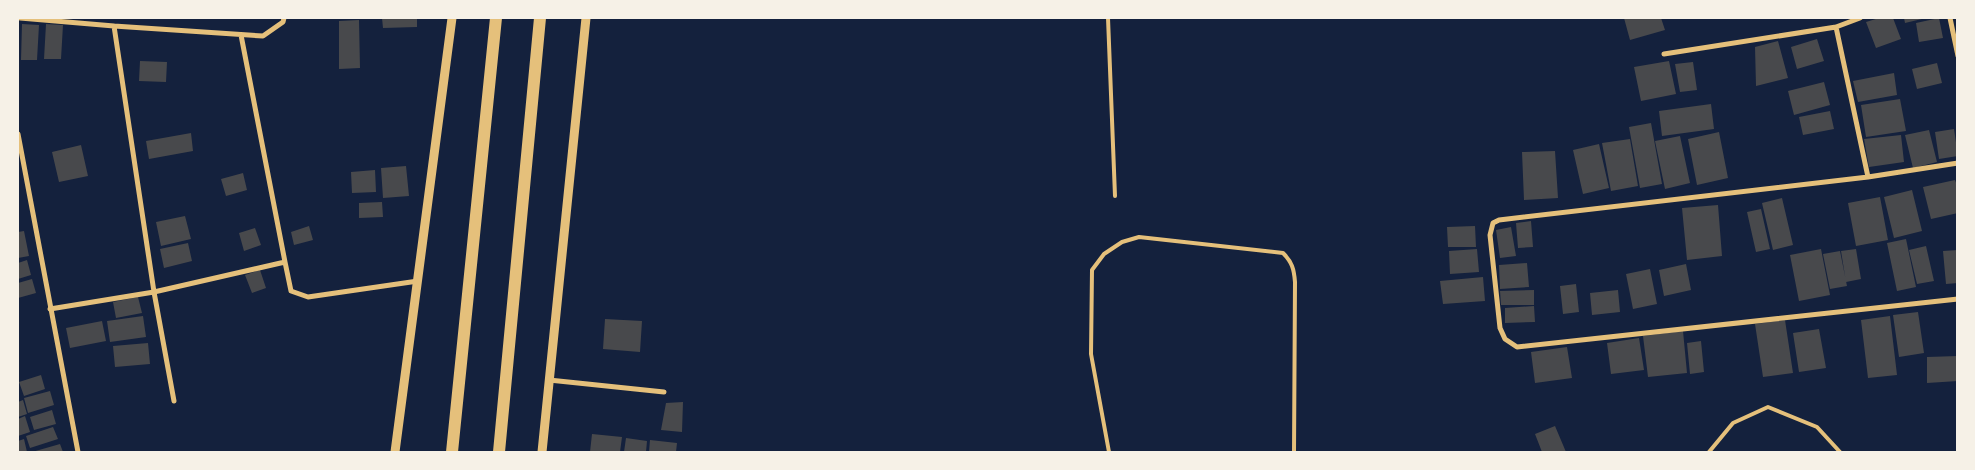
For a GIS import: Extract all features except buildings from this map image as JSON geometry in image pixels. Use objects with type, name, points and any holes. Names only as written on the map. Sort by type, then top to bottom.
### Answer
[{"type":"highway","points":[[452,452],[496,18]]},
{"type":"highway","points":[[499,452],[540,18]]},
{"type":"street","points":[[20,18],[262,36],[283,22],[284,18]]},
{"type":"street","points":[[395,452],[452,18]]},
{"type":"street","points":[[542,452],[586,18]]},
{"type":"street","points":[[1664,54],[1836,27],[1860,18]]},
{"type":"street","points":[[1950,18],[1958,56]]},
{"type":"street","points":[[114,26],[154,292],[174,401]]},
{"type":"street","points":[[1836,27],[1868,177]]},
{"type":"street","points":[[241,35],[291,291],[308,297],[418,282]]},
{"type":"street","points":[[18,134],[78,452]]},
{"type":"street","points":[[1958,163],[1868,177],[1499,220],[1493,223],[1490,235],[1500,328],[1505,339],[1516,347],[1958,299]]},
{"type":"street","points":[[50,309],[154,292],[285,262]]},
{"type":"street","points":[[549,380],[664,392]]},
{"type":"lane","points":[[1108,18],[1115,196]]},
{"type":"lane","points":[[1109,452],[1091,354],[1092,270],[1104,254],[1122,242],[1139,237],[1283,253],[1290,260],[1294,268],[1295,282],[1294,452]]},
{"type":"lane","points":[[1709,452],[1733,423],[1768,407],[1817,427],[1840,452]]}]
